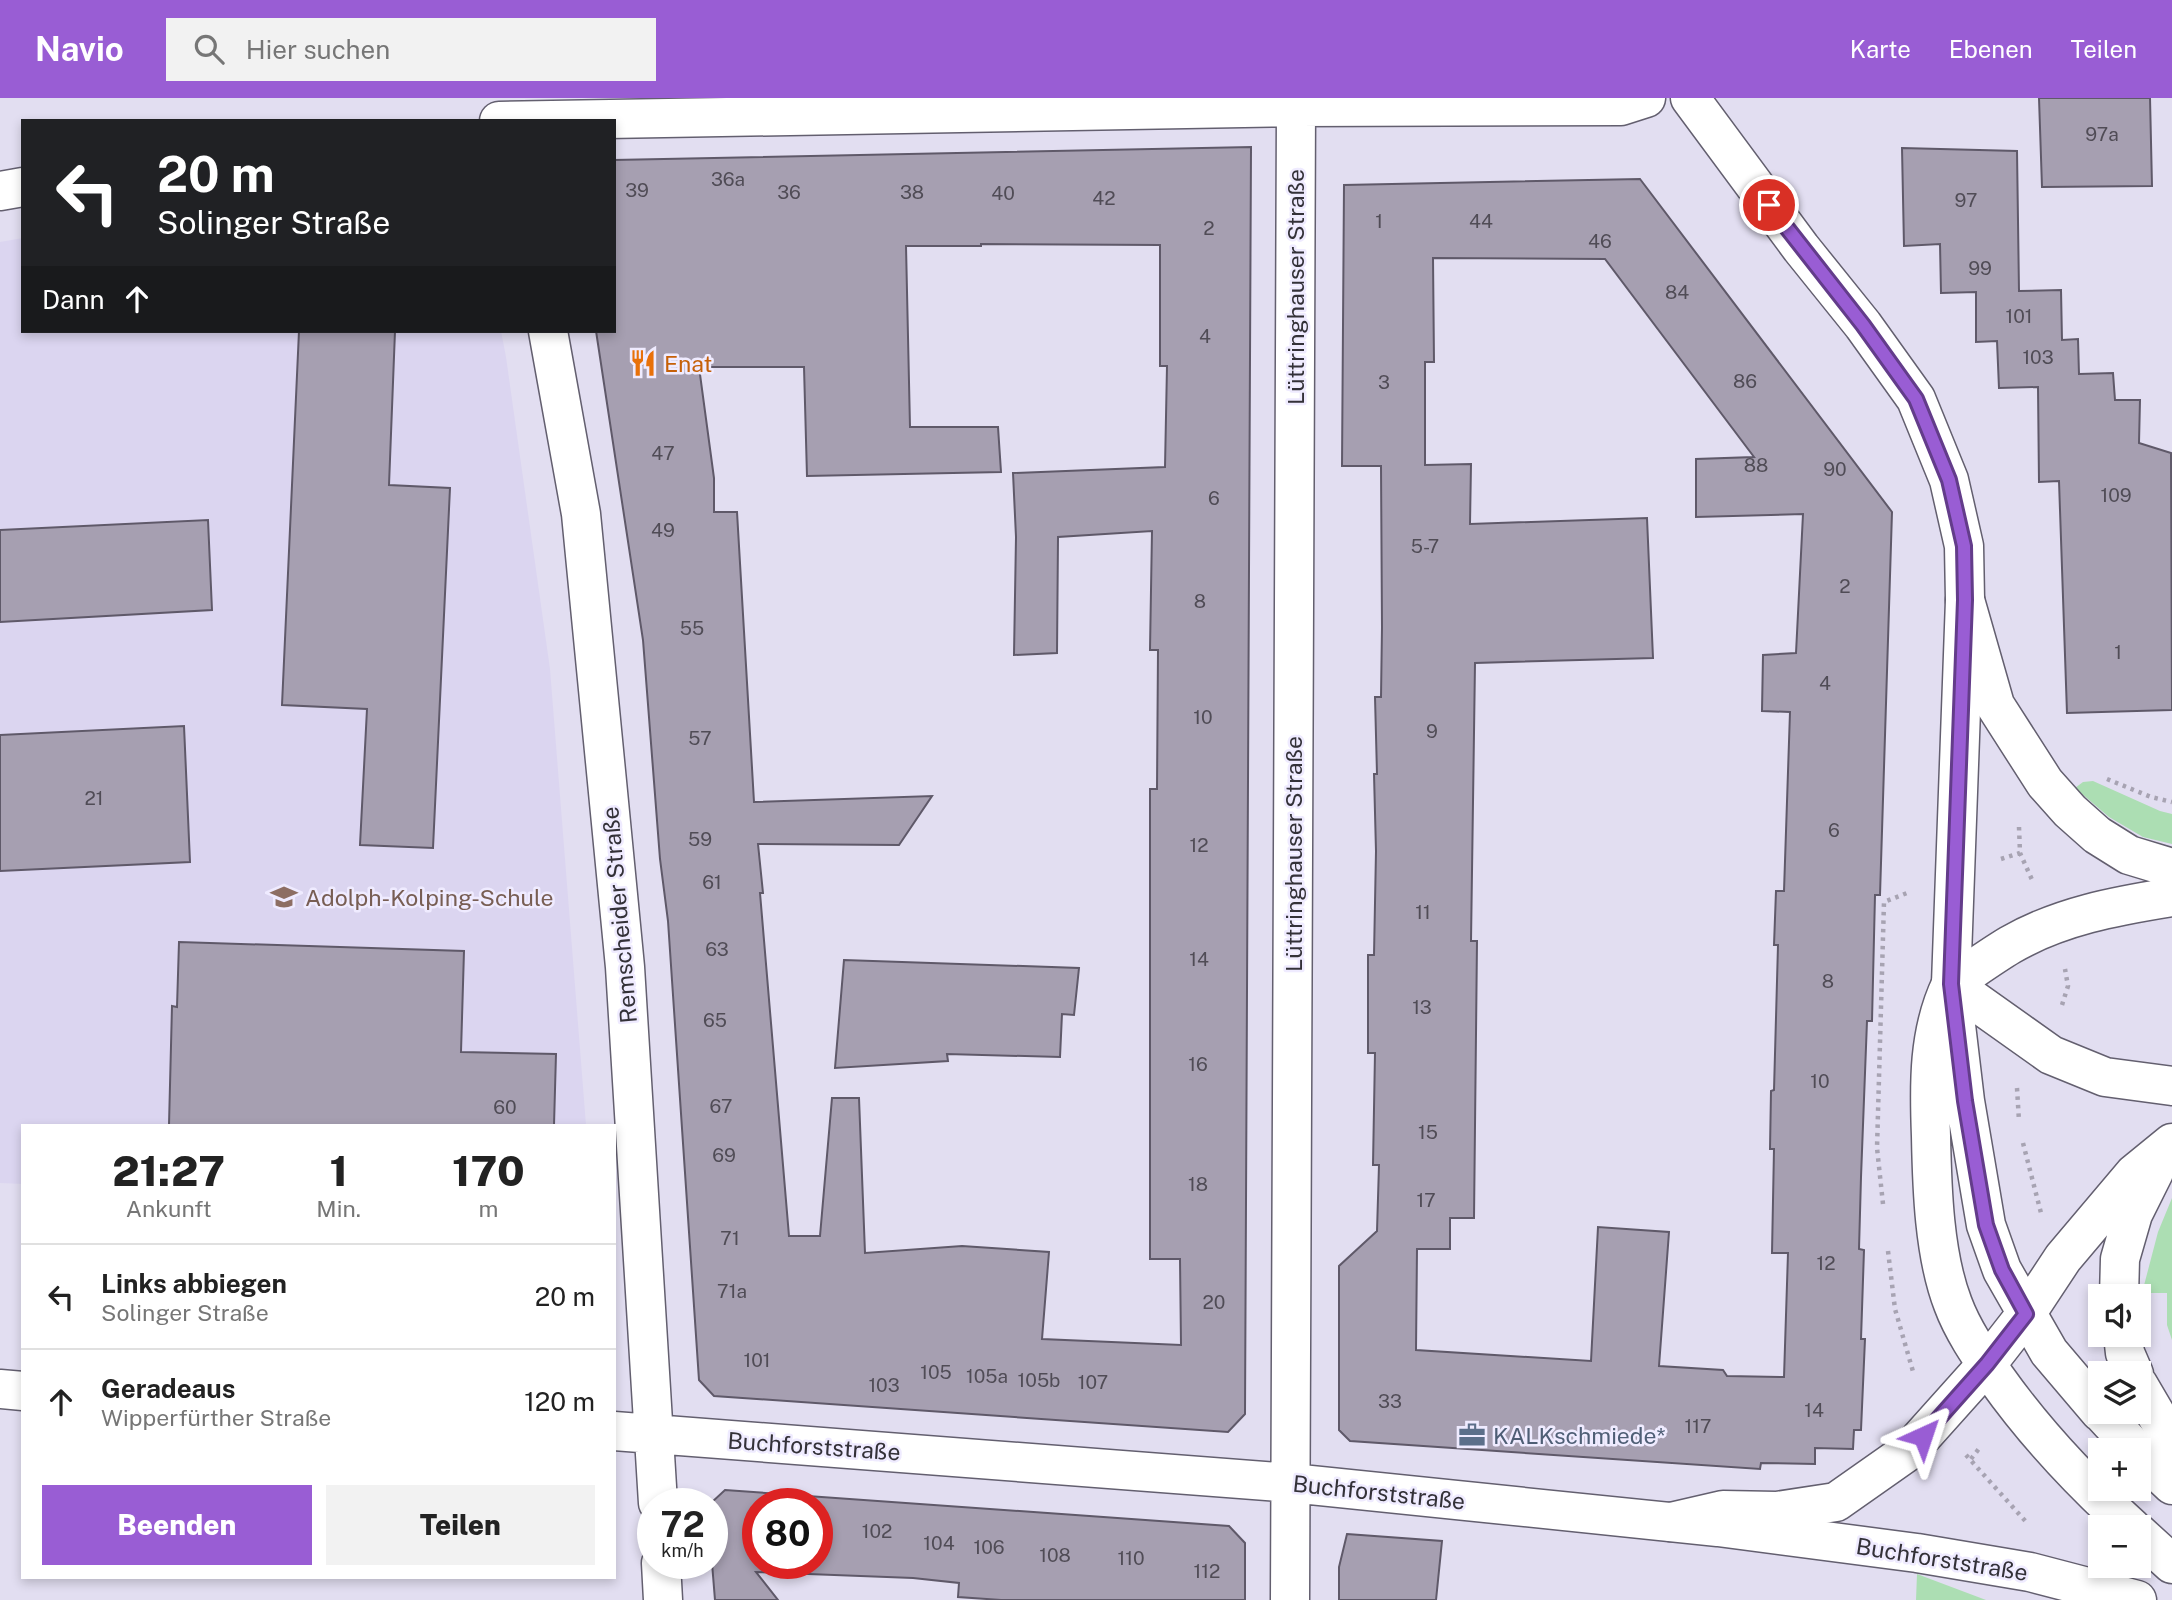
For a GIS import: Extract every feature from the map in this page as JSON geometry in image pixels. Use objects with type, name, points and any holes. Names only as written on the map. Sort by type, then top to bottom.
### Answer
[{"type":"main road","points":[[507,115],[1621,106],[1646,98]]},
{"type":"main road","points":[[1690,98],[1916,399],[1949,480],[1964,546],[1965,600],[1951,984],[1965,1101],[1986,1225],[2002,1270],[2049,1352],[2088,1398]]},
{"type":"main road","name":"Lüttringhauser Straße","points":[[1290,1600],[1296,107]]},
{"type":"main road","points":[[0,191],[21,187]]},
{"type":"main road","name":"Remscheider Straße","points":[[548,333],[581,514],[625,967],[657,1488]]},
{"type":"main road","points":[[1965,600],[1995,705],[2045,783],[2070,811],[2097,835],[2129,855],[2172,869]]},
{"type":"main road","points":[[2119,1515],[2070,1468],[2014,1403],[1969,1336],[1953,1304],[1943,1266],[1932,1187],[1932,1051],[1942,1004],[1951,984],[2011,944],[2052,925],[2089,913],[2172,897]]},
{"type":"main road","points":[[1951,984],[2051,1055],[2105,1077],[2172,1086]]},
{"type":"main road","points":[[1671,1522],[1723,1510],[1777,1511],[1836,1502],[1910,1450],[1987,1364],[2026,1314],[2063,1258],[2134,1174],[2169,1145]]},
{"type":"main road","points":[[2119,1284],[2120,1259],[2133,1213],[2169,1145]]},
{"type":"main road","points":[[0,1389],[21,1391]]},
{"type":"main road","points":[[2151,1406],[2172,1442]]},
{"type":"main road","points":[[2111,1424],[2125,1438]]},
{"type":"main road","name":"Buchforststraße","points":[[616,1432],[1291,1483],[1671,1522],[1944,1557],[2030,1572],[2137,1600]]},
{"type":"main road","points":[[2151,1465],[2172,1485]]},
{"type":"main road","points":[[2151,1545],[2172,1564]]},
{"type":"main road","points":[[662,1579],[663,1600]]},
{"type":"path","points":[[1936,1422],[2031,1527]]},
{"type":"shaded area","name":"Adolph-Kolping-Schule","points":[[21,238],[21,333],[501,333],[550,669],[586,1124],[21,1124],[21,1184],[0,1183],[0,242]]},
{"type":"green space","points":[[2093,781],[2172,814],[2172,844],[2143,837],[2109,817],[2075,788],[2083,782]]},
{"type":"green space","points":[[2172,1198],[2172,1340],[2167,1325],[2167,1293],[2151,1293],[2151,1284],[2144,1284],[2158,1232]]},
{"type":"green space","points":[[1917,1574],[1986,1600],[1916,1600]]},
{"type":"building","points":[[2039,98],[2150,98],[2152,186],[2042,187]]},
{"type":"building","points":[[1251,147],[1245,1414],[1228,1432],[714,1396],[699,1380],[668,921],[660,859],[643,640],[596,333],[616,333],[616,160]],"holes":[[[981,244],[1160,245],[1160,366],[1167,366],[1165,467],[1013,473],[1016,537],[1014,655],[1057,653],[1058,537],[1152,531],[1150,650],[1158,650],[1157,789],[1150,789],[1150,1259],[1180,1259],[1181,1345],[1042,1339],[1049,1252],[962,1246],[865,1253],[859,1098],[832,1098],[820,1236],[789,1236],[758,844],[899,845],[932,796],[754,802],[737,512],[714,512],[714,478],[699,367],[804,367],[807,476],[1001,472],[998,427],[910,427],[906,246]]]},
{"type":"building","points":[[1902,148],[2017,151],[2019,291],[2061,290],[2062,340],[2078,339],[2079,374],[2113,373],[2115,400],[2140,400],[2139,443],[2171,453],[2172,710],[2067,713],[2059,481],[2039,482],[2038,387],[1999,388],[1997,341],[1976,342],[1976,292],[1941,293],[1940,244],[1904,246]]},
{"type":"building","points":[[1640,179],[1892,512],[1880,895],[1875,895],[1872,1021],[1867,1021],[1861,1177],[1859,1249],[1864,1250],[1861,1339],[1865,1339],[1861,1430],[1854,1430],[1853,1449],[1815,1448],[1815,1464],[1761,1463],[1760,1469],[1350,1441],[1339,1430],[1339,1266],[1377,1231],[1379,1165],[1373,1165],[1375,1053],[1368,1053],[1368,955],[1374,955],[1374,774],[1377,774],[1375,697],[1381,697],[1382,627],[1381,466],[1342,466],[1344,185]],"holes":[[[1433,258],[1605,259],[1754,457],[1696,459],[1696,517],[1803,514],[1796,653],[1763,655],[1762,711],[1790,712],[1784,891],[1776,891],[1774,945],[1778,945],[1770,1149],[1774,1149],[1772,1253],[1788,1253],[1784,1377],[1727,1376],[1723,1370],[1659,1366],[1669,1232],[1598,1227],[1591,1361],[1416,1350],[1417,1249],[1450,1249],[1450,1218],[1474,1218],[1477,941],[1471,941],[1475,663],[1653,658],[1647,518],[1470,524],[1471,464],[1425,465],[1425,362],[1434,362]]]},
{"type":"building","points":[[299,333],[395,333],[389,485],[450,488],[433,848],[360,845],[367,709],[282,705]]},
{"type":"building","points":[[208,520],[212,610],[0,622],[0,530]]},
{"type":"building","points":[[184,726],[190,862],[0,871],[0,735]]},
{"type":"building","points":[[179,942],[464,951],[461,1052],[556,1054],[554,1124],[169,1124],[172,1006],[177,1007]]},
{"type":"building","points":[[844,960],[1079,968],[1074,1015],[1062,1014],[1060,1057],[947,1054],[948,1061],[835,1068]]},
{"type":"building","points":[[728,1490],[742,1491],[742,1579],[762,1579],[778,1600],[715,1600],[713,1579],[728,1579]]},
{"type":"building","points":[[833,1498],[1229,1526],[1245,1543],[1245,1600],[1001,1600],[958,1597],[959,1583],[833,1575]]},
{"type":"building","points":[[1347,1534],[1442,1541],[1436,1600],[1339,1600],[1339,1567]]},
{"type":"place","name":"Enat","points":[[643,363]]},
{"type":"place","name":"Adolph-Kolping-Schule","points":[[284,897]]},
{"type":"place","name":"KALKschmiede*","points":[[1472,1435]]},
{"type":"route","points":[[1769,205],[1863,325],[1916,399],[1949,480],[1964,546],[1965,600],[1951,984],[1965,1101],[1986,1225],[2002,1270],[2026,1314],[1987,1364],[1923,1436]]}]
